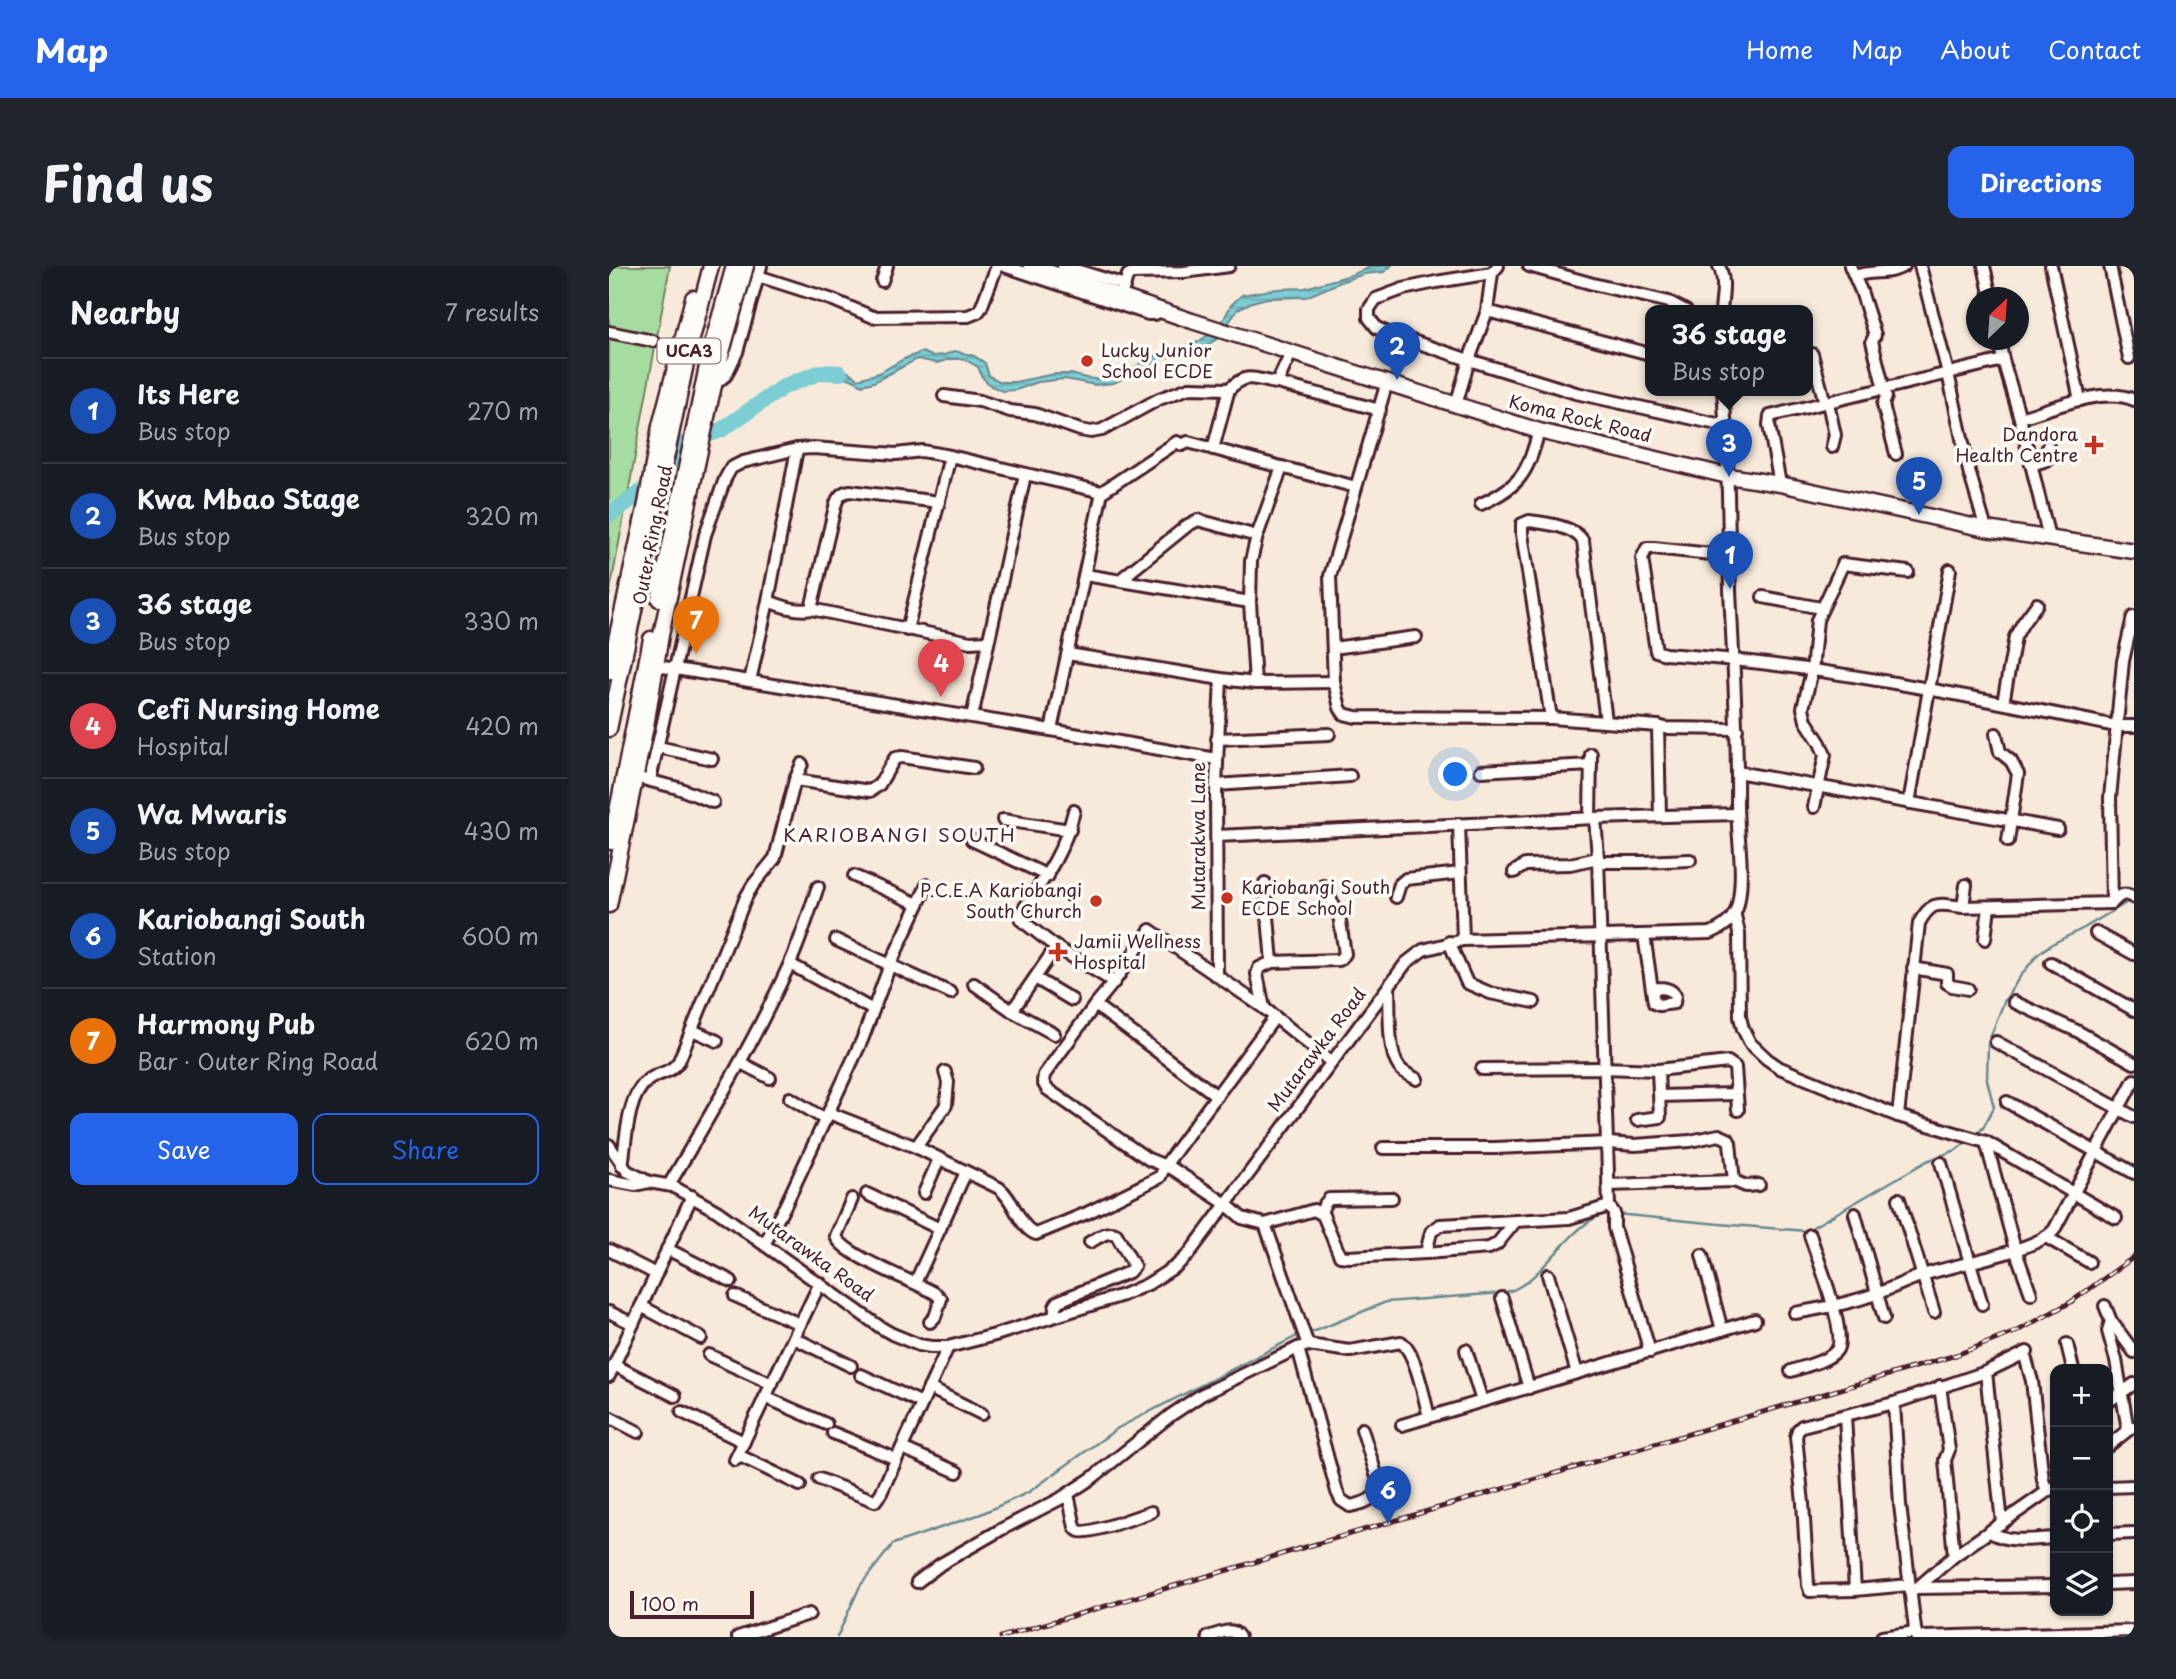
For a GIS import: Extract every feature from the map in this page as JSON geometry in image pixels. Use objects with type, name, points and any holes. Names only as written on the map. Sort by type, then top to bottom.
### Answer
[{"type":"main road","name":"Outer Ring Road","points":[[609,729],[656,446],[675,363],[702,266]]},
{"type":"main road","name":"Outer Ring Road","points":[[609,671],[623,633],[661,487],[688,354],[711,266]]},
{"type":"main road","name":"Outer Ring Road","points":[[634,777],[664,621],[698,468],[710,352],[734,266]]},
{"type":"main road","name":"Outer Ring Road","points":[[609,854],[683,483],[702,415],[714,385],[746,266]]},
{"type":"main road","name":"Koma Rock Road","points":[[1031,266],[1123,290],[1162,310],[1192,321],[1539,431],[1728,475],[1949,519],[1986,529],[2134,551]]},
{"type":"main road","points":[[675,522],[691,497]]},
{"type":"main road","points":[[632,737],[634,777]]},
{"type":"main road","name":"UCA3","points":[[609,905],[634,777]]},
{"type":"street","points":[[882,281],[887,266]]},
{"type":"street","points":[[714,385],[730,369],[759,271],[873,317],[957,317],[975,314],[981,308],[997,266]]},
{"type":"street","points":[[1004,266],[1148,314],[1156,314],[1162,310]]},
{"type":"street","points":[[1063,266],[1123,290],[1128,275],[1132,273],[1184,272],[1229,266]]},
{"type":"street","points":[[1529,266],[1675,305]]},
{"type":"street","points":[[1719,266],[1724,284],[1722,305]]},
{"type":"street","points":[[1896,454],[1883,405],[1885,397],[1872,341],[1875,335],[1852,271],[1893,272],[1904,266]]},
{"type":"street","points":[[1920,266],[1948,373],[1969,471],[1986,529]]},
{"type":"street","points":[[1984,266],[1988,287]]},
{"type":"street","points":[[2051,266],[2080,400]]},
{"type":"street","points":[[2110,266],[2129,358]]},
{"type":"street","points":[[1456,405],[1469,360],[1487,311],[1495,269],[1403,289],[1376,299],[1369,309],[1369,318],[1377,328],[1469,360],[1576,393],[1726,426]]},
{"type":"street","points":[[1487,311],[1645,353]]},
{"type":"street","points":[[609,332],[653,341]]},
{"type":"street","points":[[2001,350],[2049,538]]},
{"type":"street","points":[[1277,383],[1291,353]]},
{"type":"street","points":[[1813,358],[1835,435],[1832,447]]},
{"type":"street","points":[[1780,484],[1769,418],[1774,414],[2003,359]]},
{"type":"street","points":[[1213,449],[1229,389],[1240,379],[1250,377],[1380,410]]},
{"type":"street","points":[[1387,382],[1330,576],[1334,682],[1344,714],[1351,717],[1551,718],[1665,728],[1737,729]]},
{"type":"street","points":[[944,396],[1035,414],[1091,432],[1102,430],[1159,399],[1189,388],[1229,389]]},
{"type":"street","points":[[2020,418],[2080,400],[2115,395],[2134,400]]},
{"type":"street","points":[[1723,396],[1737,729],[1737,814],[1741,863],[1739,902],[1735,916],[1739,933],[1740,1017],[1743,1029],[1750,1043],[1780,1068],[1898,1116],[1986,1142],[2116,1218]]},
{"type":"street","points":[[1481,504],[1518,481],[1532,456],[1539,431]]},
{"type":"street","points":[[1051,730],[1102,492],[1177,442],[1182,445],[1188,442],[1356,487]]},
{"type":"street","points":[[2031,465],[2047,460],[2048,446]]},
{"type":"street","points":[[650,780],[705,535],[731,468],[743,462],[797,449],[896,454],[922,451],[1102,492]]},
{"type":"street","points":[[750,681],[797,449]]},
{"type":"street","points":[[907,630],[950,456]]},
{"type":"street","points":[[1255,682],[1250,602],[1251,561],[1257,536],[1282,467]]},
{"type":"street","points":[[972,717],[1025,475]]},
{"type":"street","points":[[811,608],[834,511],[842,493],[850,491],[939,502]]},
{"type":"street","points":[[1120,580],[1188,525],[1198,520],[1257,536]]},
{"type":"street","points":[[1551,718],[1522,534],[1522,524],[1529,521],[1572,531],[1583,541],[1606,722]]},
{"type":"street","points":[[1730,556],[1647,548],[1644,551],[1642,558],[1656,651],[1812,671],[2003,703],[2116,726],[2134,726]]},
{"type":"street","points":[[1814,807],[1825,755],[1803,712],[1821,608],[1843,564],[1908,572]]},
{"type":"street","points":[[1909,803],[1950,569]]},
{"type":"street","points":[[1086,575],[1250,602]]},
{"type":"street","points":[[1763,597],[1821,608]]},
{"type":"street","points":[[768,601],[789,608],[811,608],[970,642],[988,642]]},
{"type":"street","points":[[2003,703],[2015,637],[2037,604]]},
{"type":"street","points":[[2112,903],[2110,798],[2123,661],[2133,617]]},
{"type":"street","points":[[1333,648],[1416,637]]},
{"type":"street","points":[[1068,654],[1221,679],[1334,682]]},
{"type":"street","points":[[656,666],[1216,759]]},
{"type":"street","name":"Mutarakwa Lane","points":[[1217,974],[1216,759],[1221,679]]},
{"type":"street","points":[[1658,726],[1660,816]]},
{"type":"street","points":[[1217,738],[1328,734]]},
{"type":"street","points":[[1996,734],[2000,752],[2011,761],[2018,774],[2008,841]]},
{"type":"street","points":[[658,747],[712,759]]},
{"type":"street","points":[[795,780],[870,791],[879,785],[895,758],[974,768]]},
{"type":"street","points":[[1481,771],[1591,760],[1592,818],[1598,860],[1609,1206],[1614,1213],[1614,1228],[1650,1352]]},
{"type":"street","points":[[622,1166],[631,1104],[646,1081],[676,1066],[746,897],[775,858],[795,780],[802,764]]},
{"type":"street","points":[[1737,772],[2058,830]]},
{"type":"street","points":[[1216,785],[1350,776]]},
{"type":"street","points":[[634,777],[678,788],[713,802]]},
{"type":"street","points":[[1074,811],[1062,851],[1021,917],[1023,923],[1056,947],[1114,982]]},
{"type":"street","points":[[1217,836],[1592,818],[1737,814]]},
{"type":"street","points":[[1003,820],[1070,830]]},
{"type":"street","points":[[1459,824],[1463,940]]},
{"type":"street","points":[[972,840],[1048,876]]},
{"type":"street","points":[[1514,872],[1525,865],[1598,860],[1690,860]]},
{"type":"street","points":[[1397,897],[1400,884],[1406,879],[1461,873]]},
{"type":"street","points":[[854,876],[918,904]]},
{"type":"street","points":[[1265,883],[1272,962]]},
{"type":"street","points":[[765,1243],[786,1204],[862,1040],[890,965],[927,885]]},
{"type":"street","points":[[1264,1008],[1258,970],[1272,962],[1335,961],[1345,954],[1341,921],[1323,886]]},
{"type":"street","points":[[1963,907],[1966,886]]},
{"type":"street","points":[[669,1185],[741,1063],[790,964],[818,887]]},
{"type":"street","points":[[1898,1116],[1919,923],[1927,909],[1938,904],[1963,907],[2112,903],[2120,895],[2131,896]]},
{"type":"street","points":[[1985,939],[1989,906]]},
{"type":"street","name":"Mutarawka Road","points":[[609,1145],[622,1166],[632,1175],[649,1182],[669,1185],[692,1196],[765,1243],[892,1334],[919,1345],[948,1347],[1123,1295],[1165,1274],[1188,1255],[1389,986],[1411,958],[1423,950],[1463,940],[1710,933],[1735,916]]},
{"type":"street","points":[[1331,1062],[1264,1008],[1150,930],[1042,1082],[1047,1089],[1148,1159],[1166,1164],[1226,1204],[1242,1218],[1265,1224],[1314,1210],[1321,1213],[1340,1256],[1347,1258],[1489,1248],[1497,1244],[1515,1222]]},
{"type":"street","points":[[2096,933],[2134,954]]},
{"type":"street","points":[[1644,935],[1651,988]]},
{"type":"street","points":[[836,940],[951,993]]},
{"type":"street","points":[[1449,942],[1467,983],[1490,993],[1534,1002]]},
{"type":"street","points":[[1012,1011],[1056,947]]},
{"type":"street","points":[[2051,963],[2134,1010]]},
{"type":"street","points":[[790,964],[873,1010]]},
{"type":"street","points":[[1913,968],[1947,974],[1947,983],[1968,989]]},
{"type":"street","points":[[1035,978],[1072,1000]]},
{"type":"street","points":[[974,984],[1012,1011],[1054,1034]]},
{"type":"street","points":[[1389,986],[1392,1050],[1395,1060],[1401,1071],[1417,1079]]},
{"type":"street","points":[[2014,1002],[2077,1031],[2134,1063]]},
{"type":"street","points":[[1095,1005],[1217,1096]]},
{"type":"street","points":[[790,1098],[827,1116],[916,1147],[1005,1192],[1028,1230],[1036,1234],[1087,1213],[1160,1177],[1166,1164],[1275,1017]]},
{"type":"street","points":[[692,1030],[717,1041]]},
{"type":"street","points":[[1996,1042],[2134,1117]]},
{"type":"street","points":[[1482,1069],[1658,1070],[1728,1062],[1735,1067],[1738,1110]]},
{"type":"street","points":[[741,1063],[770,1078]]},
{"type":"street","points":[[1637,1120],[1660,1117],[1658,1070]]},
{"type":"street","points":[[916,1147],[946,1105],[948,1082],[945,1073]]},
{"type":"street","points":[[1795,1313],[1876,1294],[1923,1275],[2015,1249],[2046,1237],[2054,1230],[2134,1080]]},
{"type":"street","points":[[1660,1096],[1734,1094],[1736,1086]]},
{"type":"street","points":[[2007,1102],[2134,1173]]},
{"type":"street","points":[[1383,1148],[1635,1144],[1691,1141],[1719,1135],[1730,1143],[1734,1181]]},
{"type":"street","points":[[1986,1142],[2015,1249],[2031,1294]]},
{"type":"street","points":[[924,1193],[939,1159]]},
{"type":"street","points":[[1941,1163],[1982,1304]]},
{"type":"street","points":[[915,1283],[966,1172]]},
{"type":"street","points":[[609,1180],[635,1185],[649,1182]]},
{"type":"street","points":[[1608,1185],[1734,1181],[1746,1186],[1759,1185]]},
{"type":"street","points":[[867,1194],[940,1229]]},
{"type":"street","points":[[675,1396],[611,1371],[692,1196]]},
{"type":"street","points":[[1321,1213],[1329,1199],[1392,1198]]},
{"type":"street","points":[[852,1199],[836,1236],[840,1244],[853,1254],[928,1289],[941,1299],[935,1317],[930,1322]]},
{"type":"street","points":[[1899,1199],[1934,1312]]},
{"type":"street","points":[[1426,1253],[1431,1232],[1440,1225],[1569,1218],[1609,1206]]},
{"type":"street","points":[[1855,1214],[1884,1318]]},
{"type":"street","points":[[1265,1224],[1303,1347],[1337,1492],[1341,1500],[1350,1506],[1372,1499],[1378,1494],[1380,1487],[1362,1429]]},
{"type":"street","points":[[1056,1316],[1054,1309],[1059,1301],[1129,1272],[1134,1266],[1113,1233],[1109,1232],[1090,1242]]},
{"type":"street","points":[[1791,1371],[1826,1358],[1839,1347],[1840,1342],[1834,1306],[1810,1235]]},
{"type":"street","points":[[2046,1237],[2089,1262]]},
{"type":"street","points":[[609,1250],[656,1274]]},
{"type":"street","points":[[667,1250],[731,1282]]},
{"type":"street","points":[[1702,1255],[1722,1330]]},
{"type":"street","points":[[1548,1275],[1577,1373]]},
{"type":"street","points":[[800,1485],[736,1457],[820,1283]]},
{"type":"street","points":[[736,1296],[800,1324]]},
{"type":"street","points":[[1502,1298],[1528,1388]]},
{"type":"street","points":[[641,1306],[701,1338]]},
{"type":"street","points":[[2105,1306],[2111,1321],[2134,1352]]},
{"type":"street","points":[[609,1312],[633,1325]]},
{"type":"street","points":[[1402,1425],[1755,1320]]},
{"type":"street","points":[[2111,1321],[2108,1331],[2131,1428],[2113,1442]]},
{"type":"street","points":[[794,1338],[851,1366]]},
{"type":"street","points":[[917,1582],[941,1564],[1068,1494],[1201,1395],[1303,1347],[1350,1351],[1401,1342],[1405,1344],[1411,1355],[1429,1417]]},
{"type":"street","points":[[2067,1343],[2072,1364]]},
{"type":"street","points":[[819,1479],[875,1501],[948,1347]]},
{"type":"street","points":[[1466,1350],[1482,1401]]},
{"type":"street","points":[[2050,1485],[2042,1470],[2032,1381],[2025,1356],[2027,1352],[1986,1372],[1894,1403],[1802,1426],[1796,1437],[1810,1591],[2050,1586]]},
{"type":"street","points":[[709,1355],[772,1384]]},
{"type":"street","points":[[1986,1372],[2002,1523]]},
{"type":"street","points":[[860,1375],[922,1403]]},
{"type":"street","points":[[2113,1398],[2134,1384]]},
{"type":"street","points":[[1940,1386],[1949,1450],[1945,1460],[1954,1556]]},
{"type":"street","points":[[929,1388],[982,1414]]},
{"type":"street","points":[[765,1397],[896,1459]]},
{"type":"street","points":[[1894,1403],[1900,1505],[1918,1635]]},
{"type":"street","points":[[682,1412],[744,1442]]},
{"type":"street","points":[[1845,1416],[1855,1590]]},
{"type":"street","points":[[609,1417],[638,1432]]},
{"type":"street","points":[[902,1448],[957,1472]]},
{"type":"street","points":[[2113,1487],[2134,1486]]},
{"type":"street","points":[[1912,1588],[2051,1490]]},
{"type":"street","points":[[1068,1494],[1077,1531],[1092,1531],[1151,1512]]},
{"type":"street","points":[[1990,1532],[1999,1538],[2013,1540],[2050,1538]]},
{"type":"street","points":[[2113,1534],[2134,1533]]},
{"type":"street","points":[[2113,1584],[2134,1583]]},
{"type":"street","points":[[738,1637],[809,1614]]},
{"type":"street","points":[[1208,1637],[1230,1631],[1239,1637]]},
{"type":"street","points":[[1882,1637],[2134,1631]]},
{"type":"green space","points":[[609,266],[670,266],[609,597]]},
{"type":"water","points":[[1373,266],[1391,266],[1384,272],[1364,274],[1306,297],[1267,298],[1252,302],[1238,309],[1218,338],[1206,346],[1162,359],[1114,383],[1095,385],[1065,379],[1038,382],[1016,390],[1002,391],[991,386],[982,377],[978,367],[964,359],[937,363],[917,359],[874,382],[862,385],[847,377],[831,379],[821,372],[841,370],[858,379],[879,373],[922,352],[932,356],[955,351],[974,356],[985,363],[989,376],[1001,382],[1054,374],[1104,380],[1122,374],[1166,350],[1196,343],[1224,319],[1231,305],[1242,295],[1305,288]]},
{"type":"waterway","points":[[609,515],[659,476],[680,445],[721,430],[785,386],[821,372],[840,373]]},
{"type":"waterway","points":[[1975,1135],[1983,1128],[1994,1107],[1987,1080],[1988,1043],[2004,1002],[2019,978],[2038,954],[2050,945],[2131,900]]},
{"type":"waterway","points":[[1616,1214],[1806,1231],[1927,1161],[1956,1150],[1969,1140]]},
{"type":"waterway","points":[[1313,1332],[1386,1302],[1513,1290],[1529,1280],[1586,1224],[1598,1216],[1610,1213]]},
{"type":"waterway","points":[[837,1637],[860,1586],[893,1544],[981,1514],[1029,1492],[1118,1428],[1297,1336]]},
{"type":"railway","points":[[1001,1637],[1956,1355],[2018,1331],[2071,1302],[2134,1257]]},
{"type":"place","name":"Lucky Junior School ECDE","points":[[1087,361]]},
{"type":"place","name":"Kwa Mbao Stage","points":[[1397,380]]},
{"type":"place","name":"Dandora Health Centre","points":[[2094,445]]},
{"type":"place","name":"36 stage","points":[[1729,477]]},
{"type":"place","name":"Wa Mwaris","points":[[1919,515]]},
{"type":"place","name":"Its Here","points":[[1730,589]]},
{"type":"place","name":"Harmony Pub","points":[[696,654]]},
{"type":"place","name":"Cefi Nursing Home","points":[[941,697]]},
{"type":"place","name":"Kariobangi South ECDE School","points":[[1227,898]]},
{"type":"place","name":"P.C.E.A Kariobangi South Church","points":[[1096,901]]},
{"type":"place","name":"Jamii Wellness Hospital","points":[[1058,952]]},
{"type":"place","name":"Kariobangi South","points":[[1388,1524]]},
{"type":"district","name":"KARIOBANGI SOUTH","points":[[900,835]]}]
